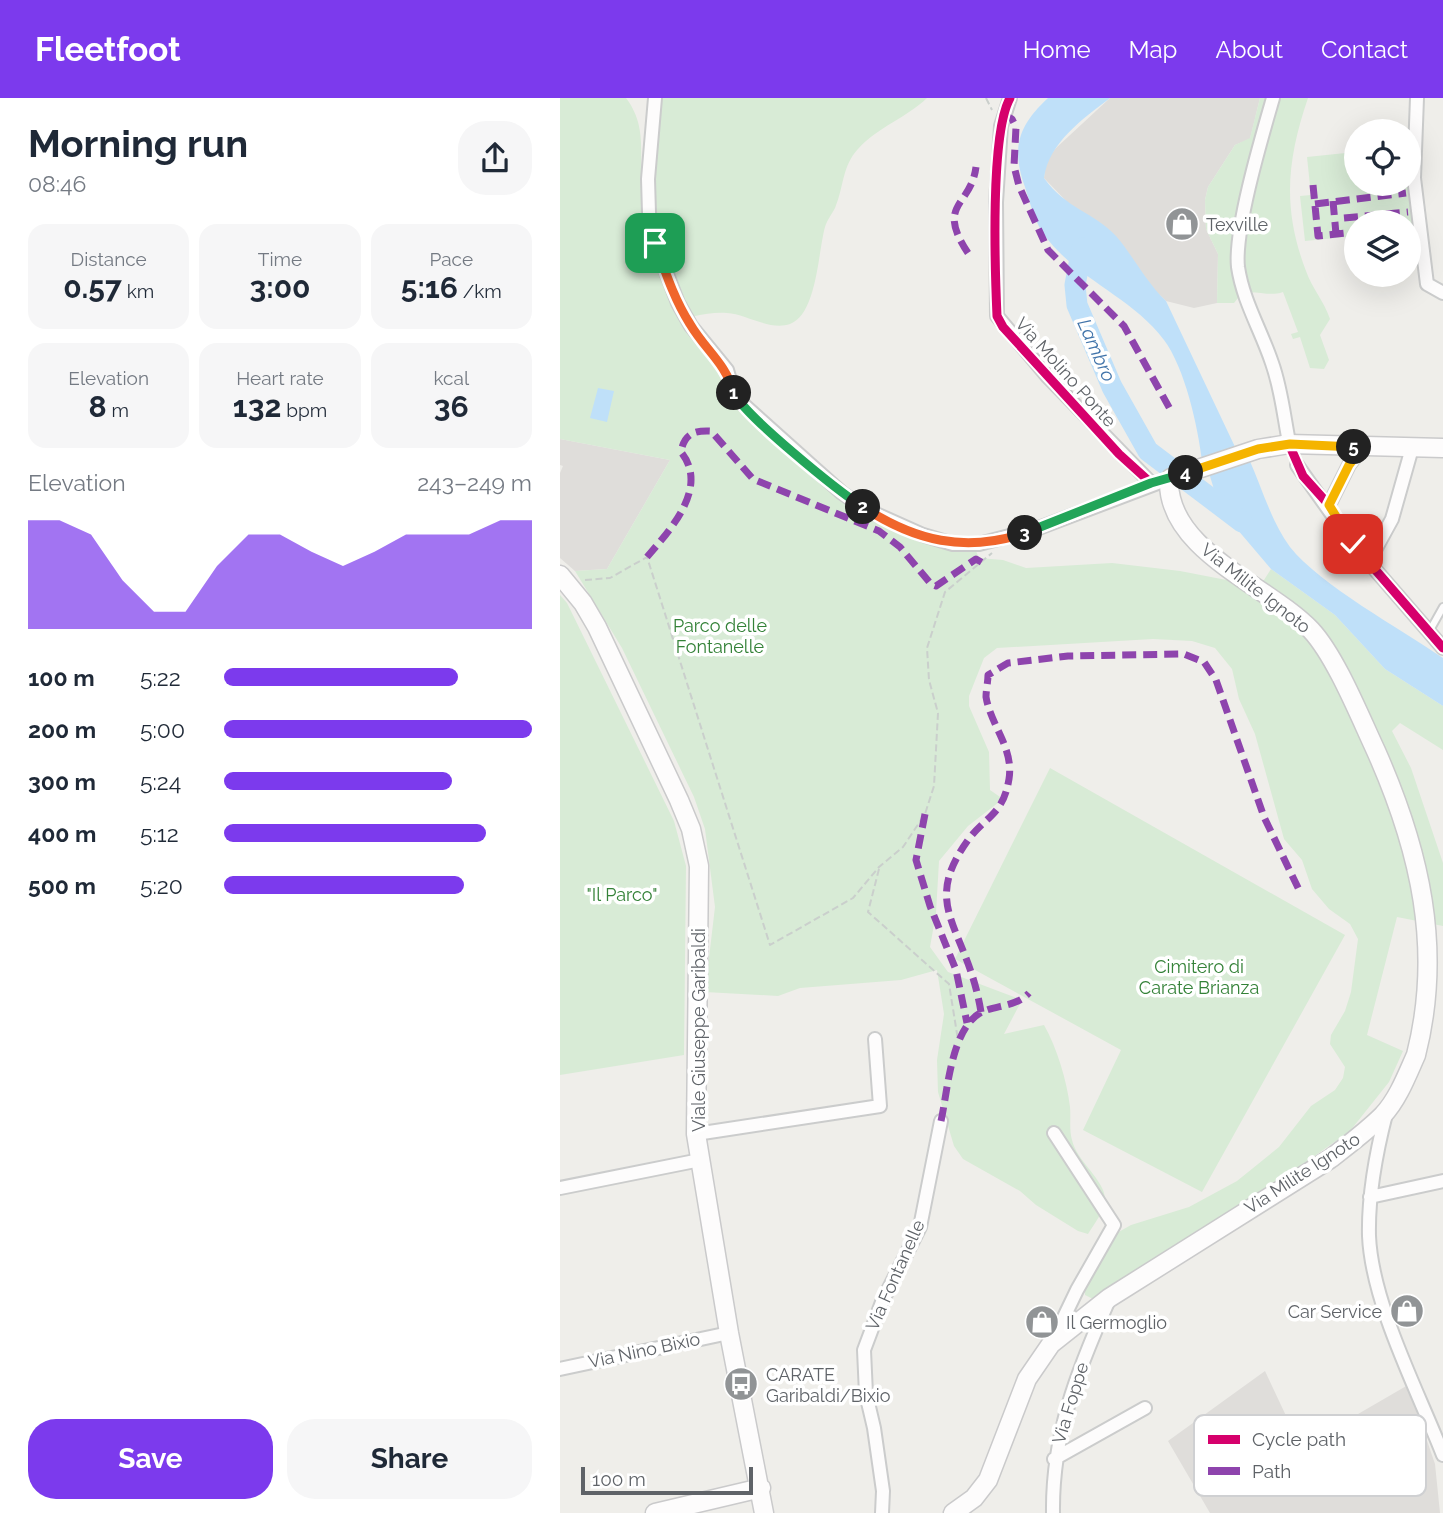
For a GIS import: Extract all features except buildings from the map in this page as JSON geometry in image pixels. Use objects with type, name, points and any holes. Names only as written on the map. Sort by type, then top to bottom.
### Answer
[{"type":"street","points":[[655,98],[648,179],[655,243],[678,303],[691,326],[727,370],[735,397],[842,493],[867,510],[923,535],[953,544],[1005,540],[1151,483],[1247,452],[1290,445],[1443,448]]},
{"type":"street","name":"Via Molino Ponte","points":[[1010,98],[1001,126],[998,164],[997,316],[1046,376],[1151,483]]},
{"type":"street","points":[[1273,98],[1245,214],[1238,263],[1248,305],[1272,363],[1283,399],[1290,445]]},
{"type":"street","points":[[1416,98],[1414,178],[1427,284],[1443,293]]},
{"type":"street","points":[[1329,505],[1349,465],[1362,448]]},
{"type":"street","points":[[1369,561],[1392,519],[1412,448]]},
{"type":"street","points":[[1297,465],[1303,476],[1329,505],[1353,544],[1443,648]]},
{"type":"street","name":"Via Milite Ignoto","points":[[953,1513],[974,1498],[988,1480],[1027,1378],[1051,1344],[1110,1298],[1330,1159],[1387,1110],[1409,1071],[1430,1015],[1437,950],[1427,884],[1392,786],[1327,652],[1311,630],[1264,591],[1200,547],[1181,521],[1168,486],[1171,478]]},
{"type":"street","name":"Viale Giuseppe Garibaldi","points":[[565,580],[597,627],[691,829],[699,866],[696,1134],[729,1333],[764,1513]]},
{"type":"street","points":[[696,1134],[880,1106],[875,1039]]},
{"type":"street","points":[[1387,1110],[1370,1197],[1369,1237],[1380,1292],[1443,1455]]},
{"type":"street","name":"Via Fontanelle","points":[[882,1513],[879,1465],[866,1394],[864,1350],[882,1302],[920,1227],[941,1121]]},
{"type":"street","points":[[1051,1344],[1077,1290],[1114,1225],[1054,1133]]},
{"type":"street","points":[[560,1188],[700,1160]]},
{"type":"street","points":[[1370,1197],[1443,1181]]},
{"type":"street","name":"Via Foppe","points":[[1053,1513],[1054,1459],[1068,1402],[1110,1298]]},
{"type":"street","name":"Via Nino Bixio","points":[[560,1369],[729,1333]]},
{"type":"street","points":[[1054,1459],[1145,1408]]},
{"type":"street","points":[[655,1513],[761,1489]]},
{"type":"lane","points":[[1429,632],[1443,607]]},
{"type":"path","points":[[565,580],[610,578],[647,557],[770,945],[853,898],[879,867],[903,847],[925,814],[934,786],[938,713],[929,680],[927,648],[937,609],[945,592],[983,563],[1005,540]]},
{"type":"path","points":[[879,867],[869,912],[949,984],[958,1040]]},
{"type":"shaded area","points":[[1110,98],[1260,98],[1250,139],[1235,145],[1208,187],[1205,200],[1206,229],[1218,254],[1217,303],[1194,308],[1166,301],[1149,285],[1115,236],[1073,208],[1044,178],[1046,161],[1056,148]]},
{"type":"shaded area","points":[[560,439],[670,460],[607,569],[575,571],[560,558],[560,473],[563,466],[560,465]]},
{"type":"shaded area","points":[[1265,1371],[1286,1415],[1204,1415]]},
{"type":"shaded area","points":[[1408,1385],[1418,1415],[1356,1415]]},
{"type":"shaded area","points":[[1194,1422],[1194,1486],[1168,1441]]},
{"type":"shaded area","points":[[1426,1438],[1435,1464],[1440,1513],[1210,1513],[1200,1496],[1426,1496]]},
{"type":"green space","name":"Parco delle Fontanelle","points":[[560,98],[626,98],[639,126],[642,179],[652,203],[660,98],[927,98],[866,141],[853,156],[835,208],[825,227],[811,296],[799,318],[782,326],[727,313],[695,316],[691,327],[727,370],[735,397],[842,493],[923,535],[973,544],[979,558],[1003,560],[1026,568],[1112,563],[1180,571],[1242,583],[1264,580],[1271,569],[1335,615],[1385,669],[1443,706],[1443,750],[1400,723],[1392,731],[1411,768],[1443,863],[1443,926],[1397,917],[1367,1035],[1403,1051],[1389,1082],[1350,1131],[1282,1179],[1093,1299],[1085,1295],[1085,1287],[1115,1234],[1131,1225],[1189,1207],[1237,1181],[1279,1147],[1311,1106],[1335,1090],[1343,1078],[1345,1067],[1330,1044],[1331,1035],[1345,1011],[1351,992],[1358,939],[1350,924],[1329,909],[1312,889],[1302,860],[1284,839],[1255,734],[1239,699],[1232,669],[1215,648],[1192,641],[1153,639],[997,648],[984,658],[969,696],[969,706],[989,752],[990,790],[1003,799],[968,826],[939,861],[936,913],[930,947],[948,972],[1022,1000],[1004,1034],[1044,1025],[1064,1076],[1070,1107],[1071,1136],[1075,1148],[1104,1193],[1103,1209],[1088,1234],[1078,1231],[1036,1205],[1020,1191],[963,1159],[954,1146],[938,1092],[937,1060],[944,1014],[937,970],[901,980],[800,988],[778,996],[705,992],[715,907],[705,829],[694,797],[622,648],[575,571],[607,569],[670,460],[560,439]]},
{"type":"green space","points":[[1260,98],[1308,98],[1295,142],[1290,184],[1291,205],[1298,248],[1311,283],[1330,319],[1320,335],[1329,360],[1324,369],[1310,368],[1300,337],[1293,339],[1291,334],[1298,332],[1283,292],[1242,293],[1234,303],[1217,303],[1218,254],[1206,229],[1205,200],[1208,187],[1235,145],[1250,138]]},
{"type":"green space","points":[[1344,153],[1344,196],[1412,196],[1413,210],[1344,210],[1344,237],[1305,241],[1300,196],[1311,195],[1307,157]]},
{"type":"green space","name":"\"Il Parco\"","points":[[560,595],[567,603],[674,821],[686,866],[684,1055],[560,1075]]},
{"type":"green space","name":"Cimitero di Carate Brianza","points":[[1050,768],[1345,935],[1202,1192],[1083,1130],[1121,1050],[955,959]]},
{"type":"water","points":[[1048,98],[1110,98],[1060,142],[1047,165],[1044,178],[1061,197],[1099,221],[1116,236],[1166,301],[1236,449],[1202,461],[1194,415],[1184,382],[1164,340],[1137,312],[1073,265],[1038,225],[1021,173],[1018,149],[1024,128]]},
{"type":"water","points":[[598,388],[614,391],[607,422],[590,418]]},
{"type":"water","points":[[1249,459],[1277,526],[1303,561],[1362,606],[1443,658],[1443,706],[1385,669],[1335,615],[1271,569],[1220,509],[1209,473]]},
{"type":"waterway","name":"Lambro","points":[[1082,248],[1075,285],[1077,305],[1112,387],[1148,451],[1242,522]]},
{"type":"marked path","points":[[1003,114],[1012,119],[1016,127],[1014,166],[1019,186],[1048,250],[1124,326],[1170,409]]},
{"type":"marked path","points":[[968,253],[959,237],[955,214],[973,180],[976,167]]},
{"type":"marked path","points":[[1313,185],[1318,236],[1344,233]]},
{"type":"marked path","points":[[1315,204],[1381,196]]},
{"type":"marked path","points":[[1333,201],[1336,234]]},
{"type":"marked path","points":[[647,557],[675,522],[689,494],[689,466],[681,452],[684,441],[699,431],[711,431],[753,479],[879,531],[900,547],[931,584],[936,586],[976,559],[983,563]]},
{"type":"marked path","points":[[981,1012],[972,975],[952,923],[947,893],[949,877],[956,860],[968,840],[998,808],[1006,791],[1010,768],[1008,757],[986,697],[988,675],[1008,663],[1068,656],[1184,654],[1204,662],[1216,680],[1264,817],[1301,894]]},
{"type":"marked path","points":[[925,814],[916,860],[930,906],[956,970],[967,1023]]},
{"type":"marked path","points":[[941,1121],[953,1060],[964,1030],[973,1018],[984,1011],[1013,1003],[1029,993]]},
{"type":"cycle path","points":[[1010,98],[999,141],[995,204],[997,316],[1003,327],[1119,454],[1151,483],[1258,449],[1289,444],[1303,476],[1329,505],[1353,544],[1443,648]]},
{"type":"place","name":"Texville","points":[[1182,224]]},
{"type":"place","name":"Car Service","points":[[1407,1311]]},
{"type":"place","name":"Il Germoglio","points":[[1042,1322]]},
{"type":"place","name":"CARATE Garibaldi/Bixio","points":[[741,1384]]},
{"type":"route","points":[[655,243],[678,303],[691,326],[727,370],[735,397],[842,493],[867,510],[923,535],[953,544],[1005,540],[1151,483],[1258,449],[1290,444],[1362,448],[1349,465],[1329,505],[1353,544]]}]
